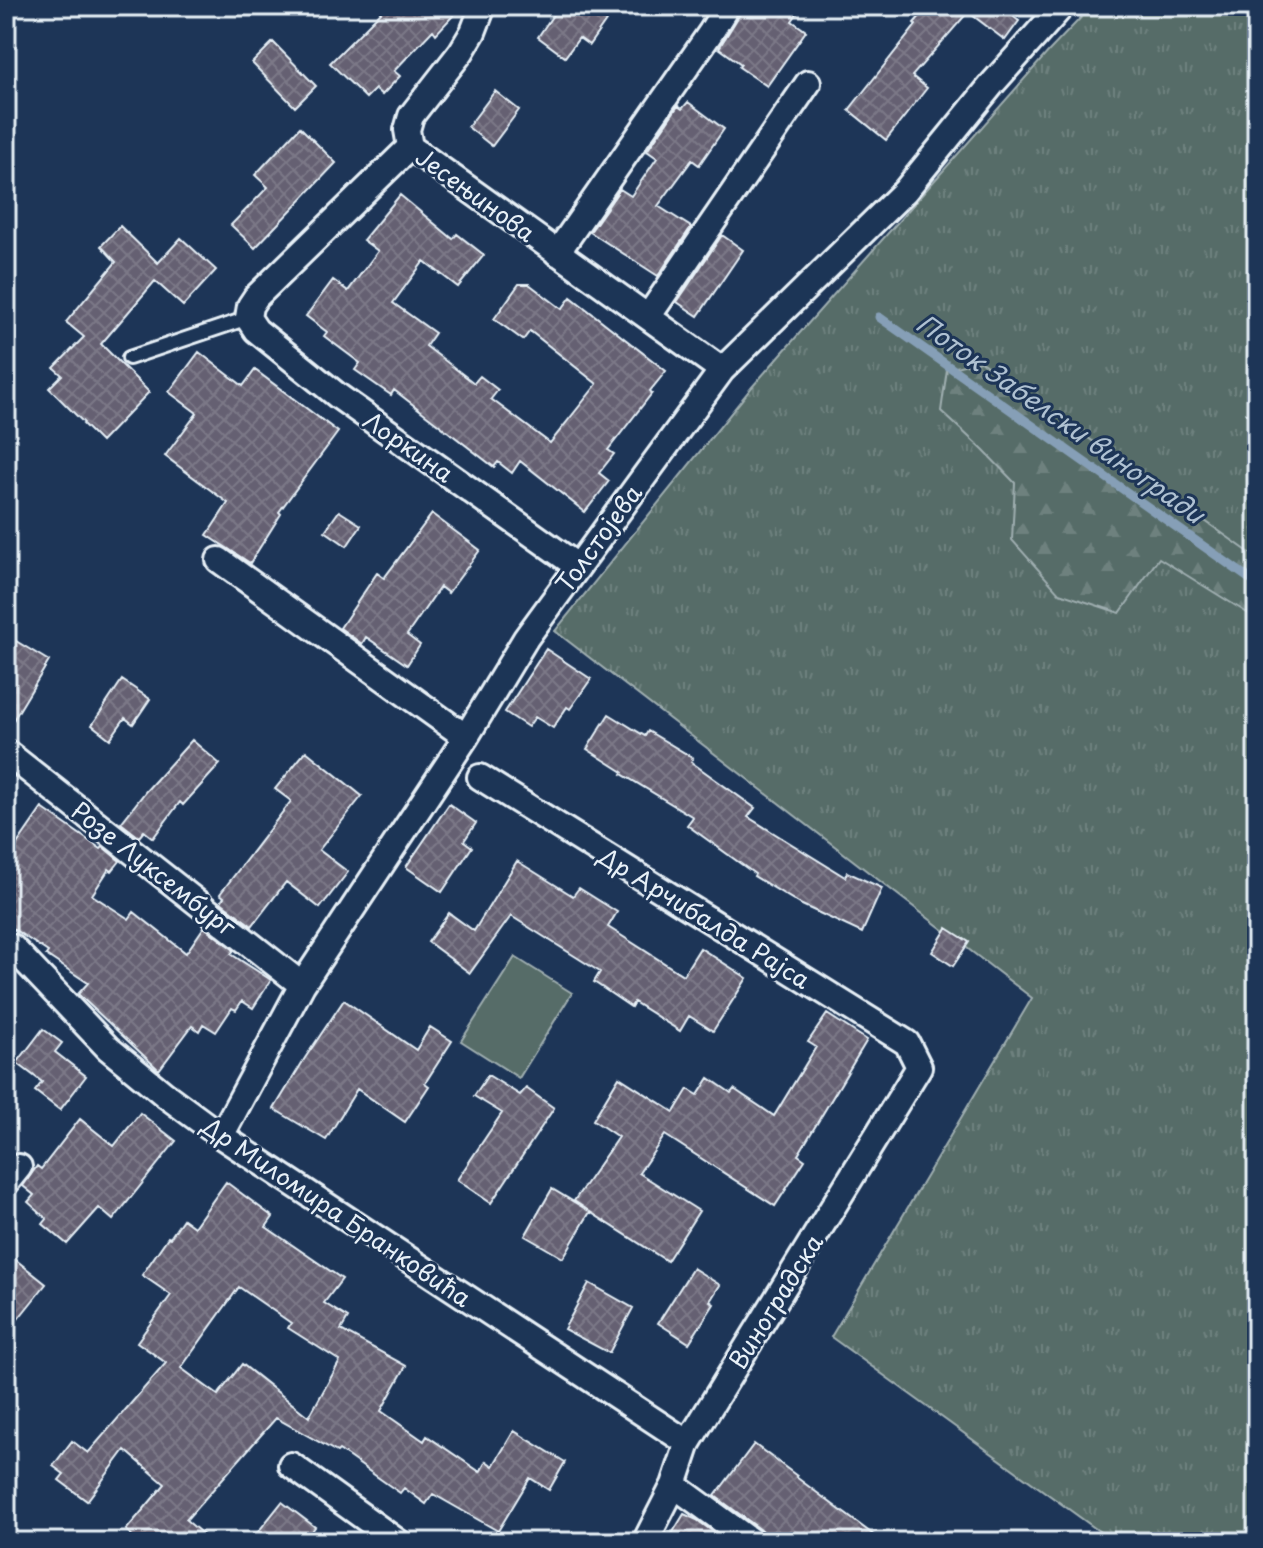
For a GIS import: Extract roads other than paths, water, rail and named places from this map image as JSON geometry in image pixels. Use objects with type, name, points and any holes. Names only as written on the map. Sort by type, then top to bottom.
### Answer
[{"type":"street","name":"Јесењинова","points":[[483,6],[461,52],[411,116],[407,130],[410,147],[722,370]]},
{"type":"street","name":"Јесењинова","points":[[557,253],[727,6]]},
{"type":"street","name":"Толстојева","points":[[221,1136],[302,985],[466,737],[526,638],[722,370],[905,191],[993,83],[1062,6]]},
{"type":"street","points":[[648,317],[808,83]]},
{"type":"street","points":[[248,318],[250,306],[256,297],[410,147]]},
{"type":"street","name":"Лоркина","points":[[248,318],[256,330],[338,396],[577,566]]},
{"type":"street","points":[[219,560],[466,737]]},
{"type":"street","name":"Розе Луксембург","points":[[6,752],[302,985]]},
{"type":"street","name":"Др Арчибалда Рајса","points":[[480,777],[907,1043],[919,1067]]},
{"type":"street","name":"Др Миломира Бранковића","points":[[12,947],[108,1048],[221,1136],[688,1443]]},
{"type":"street","name":"Виноградска","points":[[645,1542],[674,1485],[688,1443],[919,1067]]},
{"type":"street","points":[[291,1465],[398,1542]]},
{"type":"street","points":[[674,1485],[752,1542]]},
{"type":"lane","points":[[129,358],[248,318]]},
{"type":"waterway","name":"Поток Забелски виногради","points":[[879,317],[1257,584]]}]
